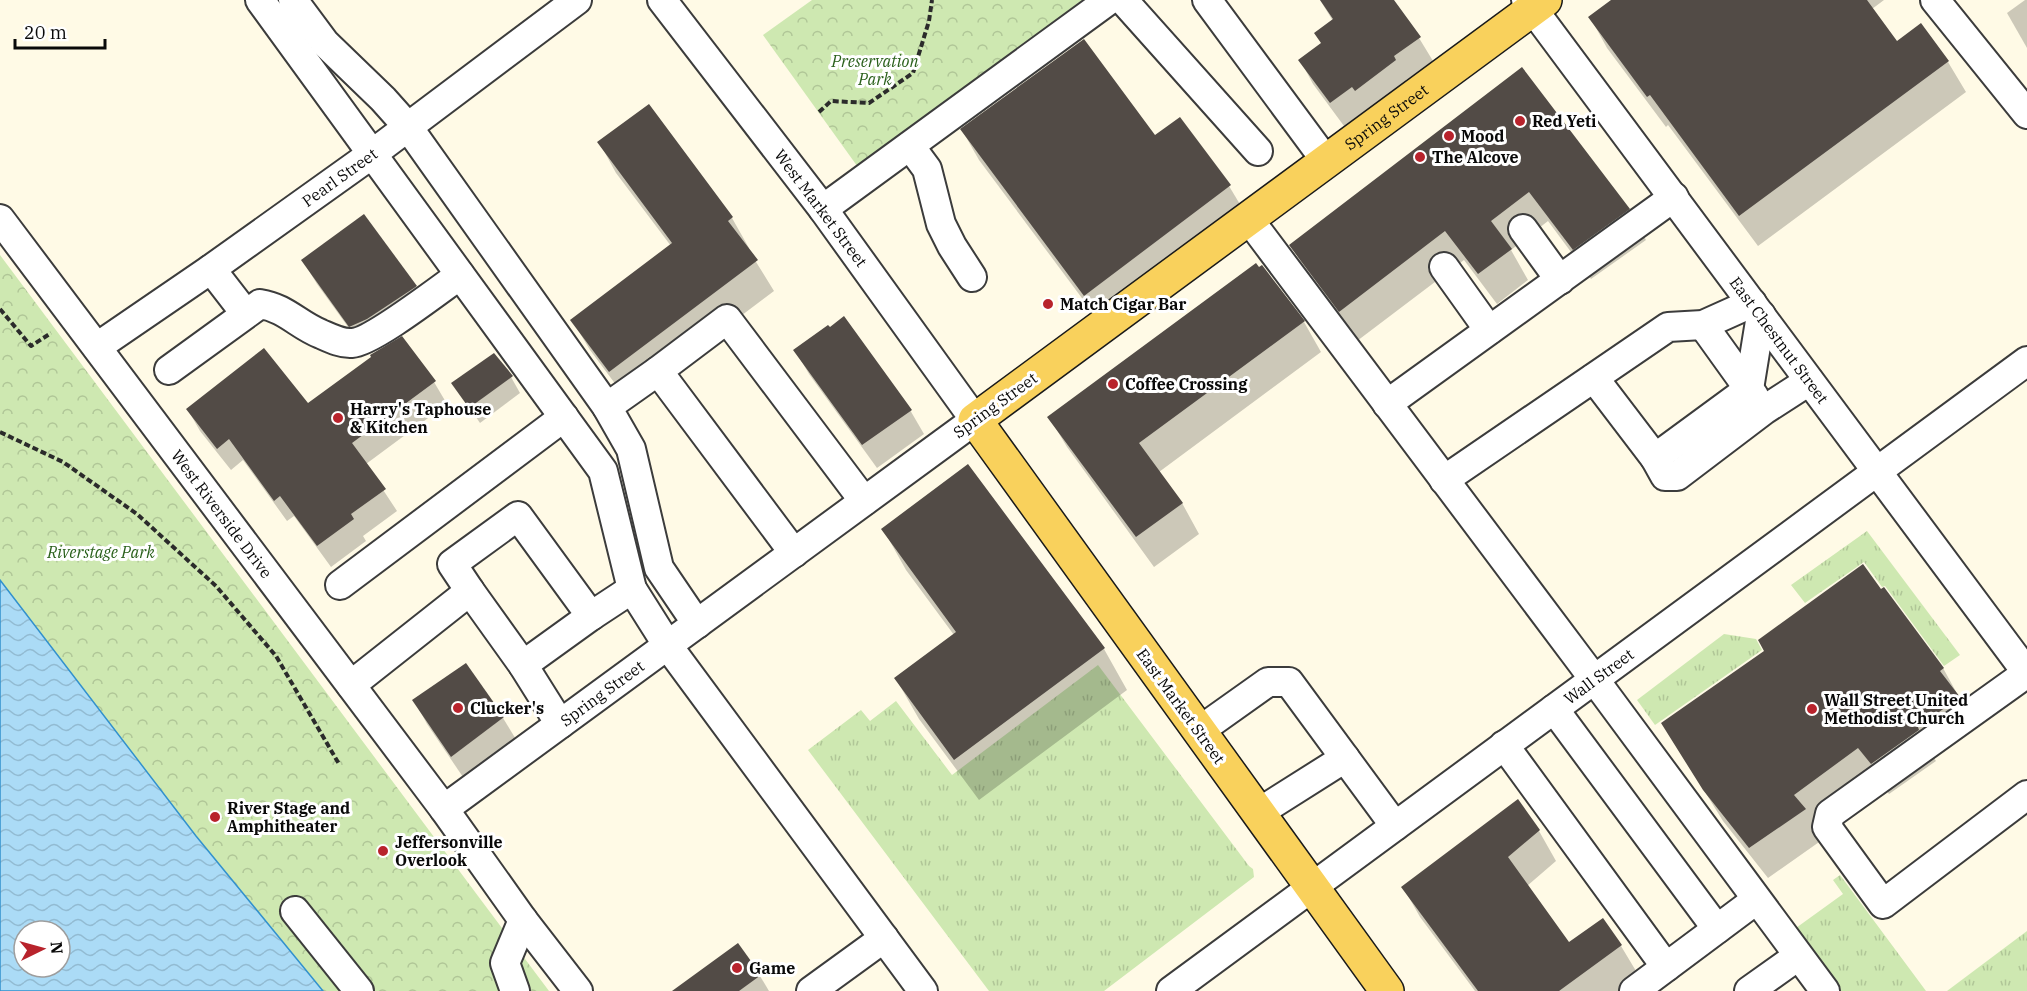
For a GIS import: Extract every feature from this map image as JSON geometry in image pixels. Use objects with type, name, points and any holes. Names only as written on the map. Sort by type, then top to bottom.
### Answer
[{"type":"main road","name":"Spring Street","points":[[975,420],[1326,161],[1535,3]]},
{"type":"main road","name":"East Market Street","points":[[975,420],[1387,991]]},
{"type":"street","points":[[260,0],[603,471],[632,590],[668,646],[923,991]]},
{"type":"street","points":[[292,0],[325,43],[383,99],[408,127],[607,407],[631,449],[659,568],[697,624]]},
{"type":"street","name":"Pearl Street","points":[[97,347],[372,154],[577,0]]},
{"type":"street","name":"West Market Street","points":[[662,0],[823,209],[975,420]]},
{"type":"street","points":[[823,209],[1109,0]]},
{"type":"street","points":[[1123,0],[1258,152]]},
{"type":"street","points":[[1207,0],[1326,161]]},
{"type":"street","name":"East Chestnut Street","points":[[1535,3],[1809,381],[2027,673]]},
{"type":"street","points":[[1951,5],[2027,114]]},
{"type":"street","points":[[910,146],[927,169],[941,224],[972,277]]},
{"type":"street","points":[[1387,404],[1674,197]]},
{"type":"street","points":[[1248,218],[1825,991]]},
{"type":"street","name":"West Riverside Drive","points":[[0,219],[444,809],[523,920],[578,991]]},
{"type":"street","points":[[1523,230],[1560,280]]},
{"type":"street","points":[[1444,267],[1489,330]]},
{"type":"street","points":[[211,269],[245,313]]},
{"type":"street","points":[[169,370],[260,304],[276,307],[317,333],[352,343],[372,336],[460,275]]},
{"type":"street","points":[[1444,480],[1668,327],[1703,324],[1757,309],[1757,400]]},
{"type":"street","points":[[607,407],[727,319],[864,501]]},
{"type":"street","points":[[1703,324],[1757,400]]},
{"type":"street","name":"Wall Street","points":[[1171,991],[2027,361]]},
{"type":"street","points":[[658,371],[794,553]]},
{"type":"street","points":[[1594,378],[1655,458],[1757,400],[1809,381]]},
{"type":"street","points":[[340,585],[564,417]]},
{"type":"street","name":"Spring Street","points":[[444,809],[975,420]]},
{"type":"street","points":[[560,724],[523,665],[452,564],[518,516],[591,616]]},
{"type":"street","points":[[523,665],[591,616],[632,590]]},
{"type":"street","points":[[351,685],[470,591]]},
{"type":"street","points":[[2027,673],[1830,814],[1827,827],[1883,904],[2027,795]]},
{"type":"street","points":[[1199,731],[1268,682],[1289,682],[1395,826]]},
{"type":"street","points":[[1554,709],[1717,929]]},
{"type":"street","points":[[1504,745],[1666,967]]},
{"type":"street","points":[[1258,813],[1345,758]]},
{"type":"street","points":[[1634,991],[1756,900]]},
{"type":"street","points":[[295,911],[359,991]]},
{"type":"street","points":[[514,991],[505,963],[523,920]]},
{"type":"street","points":[[810,991],[884,938]]},
{"type":"street","points":[[1752,990],[1798,956]]},
{"type":"path","points":[[819,112],[831,101],[869,104],[914,73],[929,21],[932,0]]},
{"type":"path","points":[[0,309],[31,346],[74,318]]},
{"type":"path","points":[[0,432],[63,462],[137,514],[216,586],[276,656],[339,764]]},
{"type":"green space","name":"Preservation Park","points":[[812,0],[1082,0],[860,170],[763,35]]},
{"type":"green space","name":"Riverstage Park","points":[[0,255],[549,991],[323,991],[196,836],[4,586],[0,580]]},
{"type":"green space","points":[[1867,531],[1960,655],[1944,666],[1885,586],[1882,587],[1864,562],[1805,603],[1791,585]]},
{"type":"green space","points":[[1724,634],[1756,639],[1762,650],[1655,725],[1637,700]]},
{"type":"green space","points":[[1098,665],[1253,869],[1254,877],[1104,991],[989,991],[808,750],[861,710],[870,721],[896,701],[952,775]]},
{"type":"green space","points":[[1840,875],[1926,991],[1834,991],[1789,933],[1843,894],[1833,880]]},
{"type":"green space","points":[[2027,931],[2027,991],[1947,991]]},
{"type":"water","points":[[0,580],[196,836],[323,991],[0,991]]},
{"type":"building","points":[[1320,0],[1394,0],[1421,37],[1394,56],[1396,60],[1355,91],[1352,87],[1330,103],[1298,60],[1321,43],[1314,33],[1333,19]]},
{"type":"building","points":[[1611,0],[1867,0],[1897,41],[1921,23],[1949,61],[1739,216],[1650,95],[1647,97],[1588,17]]},
{"type":"building","points":[[1084,39],[1155,135],[1180,117],[1231,185],[1084,296],[960,129]]},
{"type":"building","points":[[1522,67],[1630,209],[1573,250],[1529,192],[1491,221],[1512,249],[1478,274],[1445,231],[1339,312],[1289,245]]},
{"type":"building","points":[[649,104],[733,217],[728,221],[758,260],[609,372],[570,320],[672,243],[597,142]]},
{"type":"building","points":[[364,214],[417,286],[367,319],[349,327],[301,260]]},
{"type":"building","points":[[1256,263],[1259,267],[1262,265],[1305,321],[1139,443],[1183,503],[1136,537],[1047,417]]},
{"type":"building","points":[[844,316],[912,410],[862,445],[793,350]]},
{"type":"building","points":[[402,336],[436,381],[352,443],[386,489],[351,514],[354,519],[317,546],[280,496],[274,501],[229,439],[217,449],[186,409],[264,348],[308,403],[371,357],[370,355]]},
{"type":"building","points":[[494,353],[513,376],[469,408],[451,383]]},
{"type":"building","points":[[968,464],[1105,648],[954,760],[894,678],[956,632],[881,529]]},
{"type":"building","name":"Wall Street United Methodist Church","points":[[1863,564],[1881,589],[1884,587],[1944,668],[1940,671],[1960,697],[1871,764],[1858,748],[1794,795],[1806,809],[1749,848],[1703,790],[1661,723],[1764,651],[1758,640]]},
{"type":"building","name":"Clucker's","points":[[466,663],[504,717],[451,757],[412,700]]},
{"type":"building","points":[[1518,799],[1540,830],[1508,857],[1569,942],[1603,918],[1622,945],[1559,991],[1478,991],[1401,887]]},
{"type":"building","name":"Game","points":[[738,943],[761,975],[739,991],[672,991]]},
{"type":"place","name":"Red Yeti","points":[[1520,121]]},
{"type":"place","name":"Mood","points":[[1449,136]]},
{"type":"place","name":"The Alcove","points":[[1420,157]]},
{"type":"place","name":"Match Cigar Bar","points":[[1048,304]]},
{"type":"place","name":"Coffee Crossing","points":[[1113,384]]},
{"type":"place","name":"Harry's Taphouse & Kitchen","points":[[338,418]]},
{"type":"place","name":"Clucker's","points":[[458,708]]},
{"type":"place","name":"Wall Street United Methodist Church","points":[[1812,709]]},
{"type":"place","name":"River Stage and Amphitheater","points":[[215,817]]},
{"type":"place","name":"Jeffersonville Overlook","points":[[383,851]]},
{"type":"place","name":"Game","points":[[737,968]]}]
